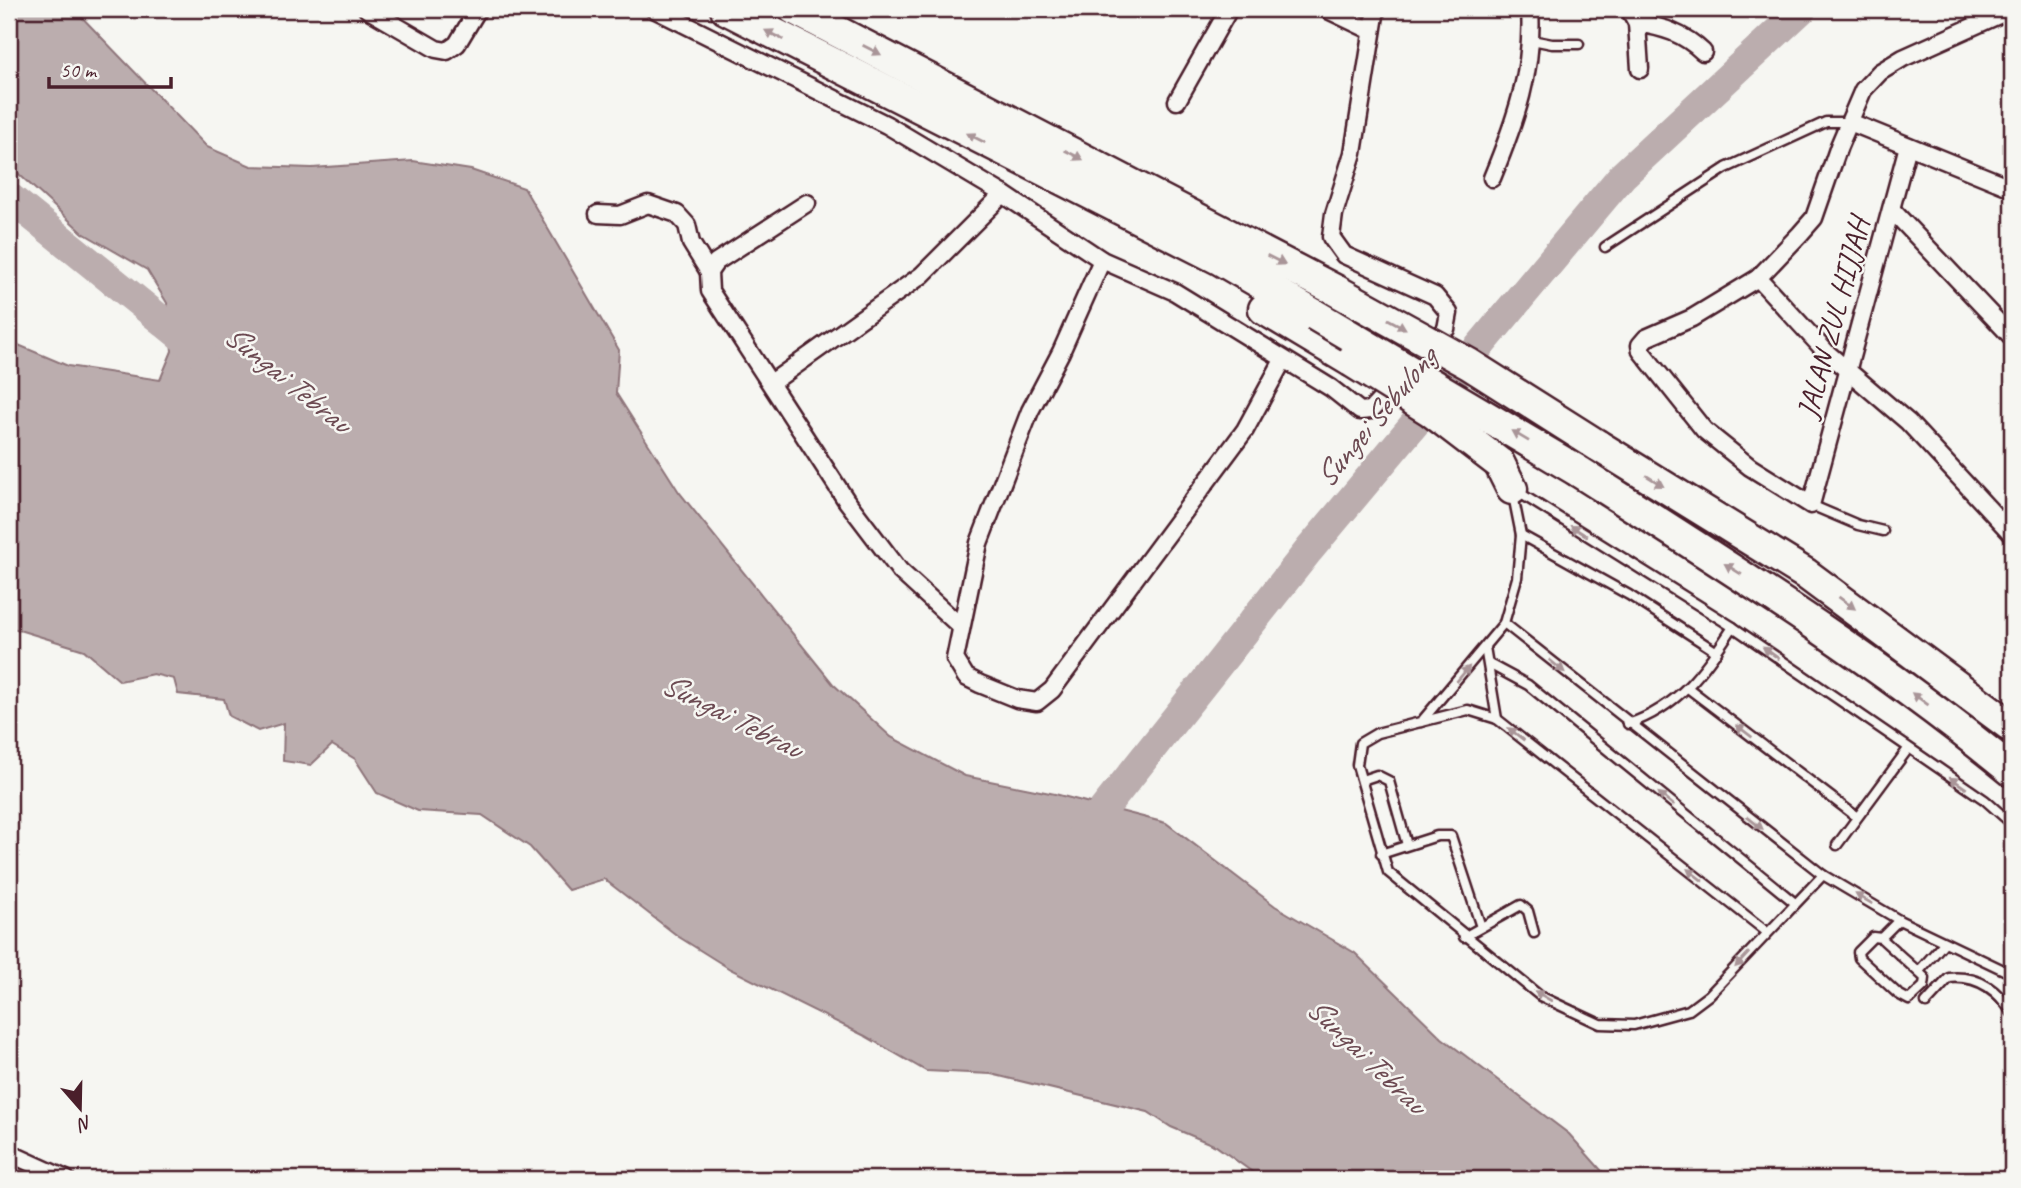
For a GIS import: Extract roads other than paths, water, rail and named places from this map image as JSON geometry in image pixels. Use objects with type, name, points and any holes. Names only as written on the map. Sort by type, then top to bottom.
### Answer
[{"type":"highway","points":[[735,14],[1219,260],[1315,315],[1578,471],[1778,598],[1963,730],[2012,771]]},
{"type":"highway","points":[[802,14],[1337,291],[1469,364],[1806,574],[2012,727]]},
{"type":"highway","points":[[1124,213],[1203,274],[1431,411],[1505,476]]},
{"type":"street","points":[[368,9],[436,49],[446,51],[457,44],[478,9]]},
{"type":"street","points":[[654,9],[745,57],[887,125],[1003,194],[1102,260],[1175,292],[1331,388],[1360,411],[1371,410],[1446,329],[1449,313],[1435,296],[1344,255],[1331,237],[1334,214],[1353,153],[1376,9]]},
{"type":"street","points":[[1177,101],[1229,9]]},
{"type":"street","points":[[1326,9],[1372,31]]},
{"type":"street","points":[[1492,178],[1513,126],[1528,70],[1532,40],[1530,9]]},
{"type":"street","points":[[1811,505],[1740,460],[1704,430],[1641,351],[1640,345],[1646,338],[1692,318],[1758,278],[1814,218],[1863,90],[1880,72],[1903,58],[2012,9]]},
{"type":"street","points":[[1640,69],[1633,16],[1688,38],[1703,52]]},
{"type":"street","points":[[1850,122],[2012,188]]},
{"type":"street","name":"JALAN ZUL HIJJAH","points":[[1811,505],[1908,146]]},
{"type":"street","points":[[771,383],[922,275],[1003,194]]},
{"type":"street","points":[[709,272],[716,262],[807,203]]},
{"type":"street","points":[[598,214],[620,215],[648,205],[677,214],[687,225],[691,243],[709,272],[710,291],[846,500],[900,571],[960,626]]},
{"type":"street","points":[[1892,210],[2012,337]]},
{"type":"street","points":[[1102,260],[1061,352],[1030,411],[979,543],[955,659],[966,677],[1017,699],[1037,702],[1052,690],[1245,430],[1283,360]]},
{"type":"street","points":[[1758,278],[1802,328],[1908,422],[2012,534]]},
{"type":"street","points":[[9,1153],[66,1179]]},
{"type":"lane","points":[[1532,40],[1552,44],[1579,44]]},
{"type":"lane","points":[[1605,247],[1726,168],[1826,122],[1850,122]]},
{"type":"lane","points":[[1420,723],[1504,623],[1517,578],[1521,535],[1505,476]]},
{"type":"lane","points":[[1505,476],[1733,627],[1984,800],[2012,824]]},
{"type":"lane","points":[[1811,505],[1858,525],[1882,531]]},
{"type":"lane","points":[[1521,535],[1629,595],[1717,652]]},
{"type":"lane","points":[[1504,623],[1628,724],[1823,875],[1944,943],[2012,974]]},
{"type":"lane","points":[[1628,724],[1665,708],[1688,688],[1733,627]]},
{"type":"lane","points":[[1485,647],[1497,719]]},
{"type":"lane","points":[[1489,664],[1528,685],[1795,903]]},
{"type":"lane","points":[[1688,688],[1857,817]]},
{"type":"lane","points":[[1768,933],[1497,719],[1468,710],[1377,733],[1360,743],[1356,753],[1381,854],[1388,872],[1397,883],[1540,996],[1600,1024],[1633,1025],[1689,1010],[1709,995],[1768,933],[1795,903],[1823,875]]},
{"type":"lane","points":[[1837,845],[1908,749]]},
{"type":"lane","points":[[1362,780],[1377,775],[1389,781],[1406,845]]},
{"type":"lane","points":[[1381,854],[1437,836],[1451,836],[1481,927]]},
{"type":"lane","points":[[1464,937],[1521,905],[1528,911],[1534,933]]},
{"type":"lane","points":[[1881,938],[1899,919]]},
{"type":"lane","points":[[1871,938],[1881,938],[1919,971],[1926,982],[1911,998],[1904,999],[1858,956],[1871,938]]},
{"type":"lane","points":[[1919,971],[1944,943]]},
{"type":"lane","points":[[1926,1003],[1949,978],[1956,977],[1984,983],[2003,997],[2012,1013]]},
{"type":"water","points":[[9,9],[74,9],[207,147],[251,166],[312,168],[413,161],[471,170],[524,188],[619,350],[616,393],[679,492],[833,684],[891,737],[965,776],[1055,794],[1166,823],[1275,906],[1355,953],[1442,1038],[1569,1134],[1609,1179],[1262,1179],[1216,1146],[1171,1127],[1148,1112],[991,1074],[926,1071],[865,1036],[730,969],[679,937],[604,879],[568,890],[530,847],[482,815],[418,811],[377,793],[355,759],[332,745],[311,765],[283,761],[284,723],[258,731],[229,716],[224,699],[178,694],[174,679],[153,674],[120,681],[84,650],[9,627],[9,341],[68,366],[160,380],[172,351],[167,303],[147,270],[83,233],[9,165]]},
{"type":"waterway","name":"Sungei Sebulong","points":[[1080,839],[1309,550],[1622,176],[1802,9]]},
{"type":"waterway","name":"Sungai Tebrau","points":[[9,197],[202,353]]}]
